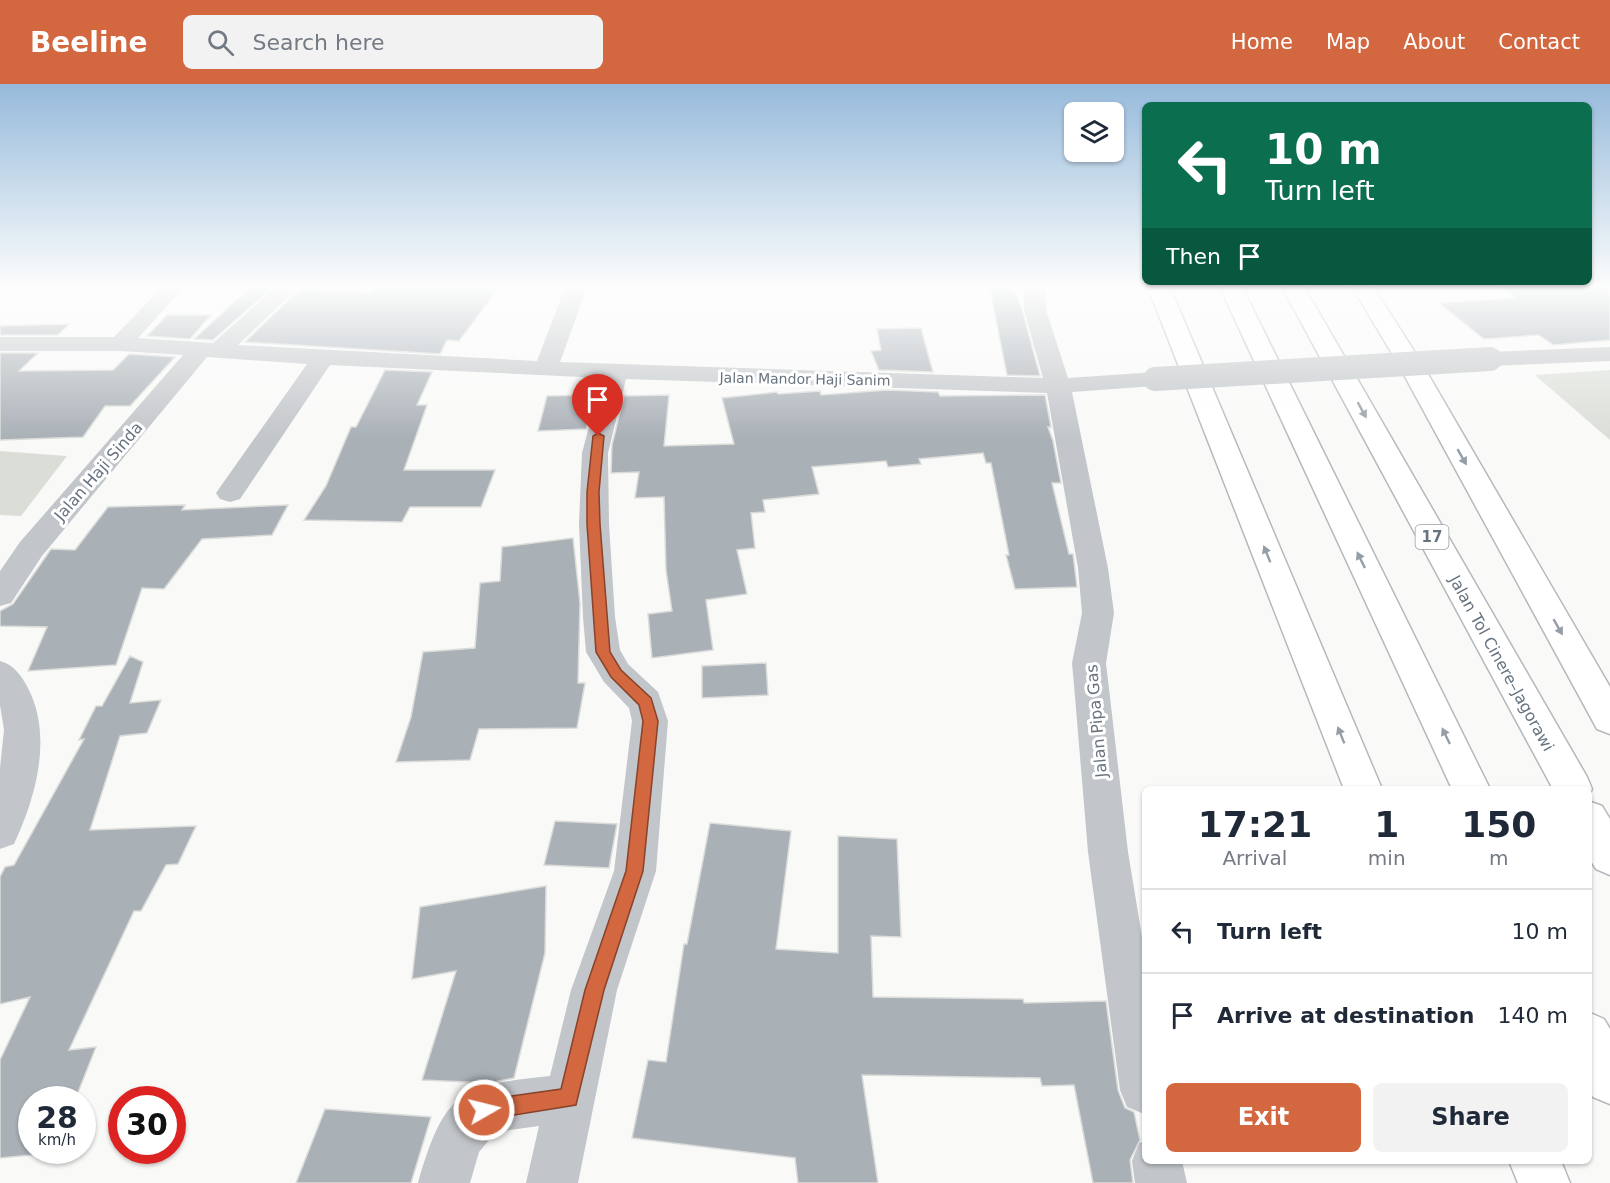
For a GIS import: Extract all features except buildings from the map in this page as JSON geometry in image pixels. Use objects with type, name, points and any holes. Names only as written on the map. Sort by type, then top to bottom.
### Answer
[{"type":"highway","points":[[1179,336],[1362,786]]},
{"type":"highway","points":[[1255,336],[1470,786]]},
{"type":"highway","name":"Jalan Tol Cinere–Jagorawi","points":[[1320,336],[1570,786]]},
{"type":"highway","points":[[1393,336],[1610,719]]},
{"type":"highway","points":[[1592,825],[1610,856]]},
{"type":"highway","points":[[1592,1043],[1610,1080]]},
{"type":"highway","points":[[1535,1164],[1544,1183]]},
{"type":"street","points":[[120,344],[127,336]]},
{"type":"street","name":"Jalan Haji Sinda","points":[[0,595],[31,549],[209,351],[227,336]]},
{"type":"street","points":[[545,370],[558,336]]},
{"type":"street","name":"Jalan Pipa Gas","points":[[1043,336],[1058,386],[1093,568],[1098,613],[1089,663],[1091,685],[1108,852],[1142,1077]]},
{"type":"street","name":"Jalan Mandor Haji Sanim","points":[[0,344],[120,344],[545,370],[1058,386],[1490,359],[1610,354]]},
{"type":"street","points":[[230,493],[323,358]]},
{"type":"street","points":[[552,1183],[594,990],[634,871],[650,721],[646,702],[616,674],[603,652],[594,524],[595,453],[615,373]]},
{"type":"street","points":[[0,674],[12,686],[24,727],[18,781],[0,831]]},
{"type":"street","points":[[444,1183],[451,1155],[465,1127],[484,1110],[569,1098]]},
{"type":"street","points":[[1158,1164],[1161,1183]]},
{"type":"shaded area","points":[[1610,370],[1610,440],[1535,375]]},
{"type":"shaded area","points":[[0,451],[67,456],[21,516],[0,515]]},
{"type":"route","points":[[484,1110],[569,1098],[594,990],[634,871],[650,721],[646,702],[616,674],[603,652],[593,492],[598,436]]}]
